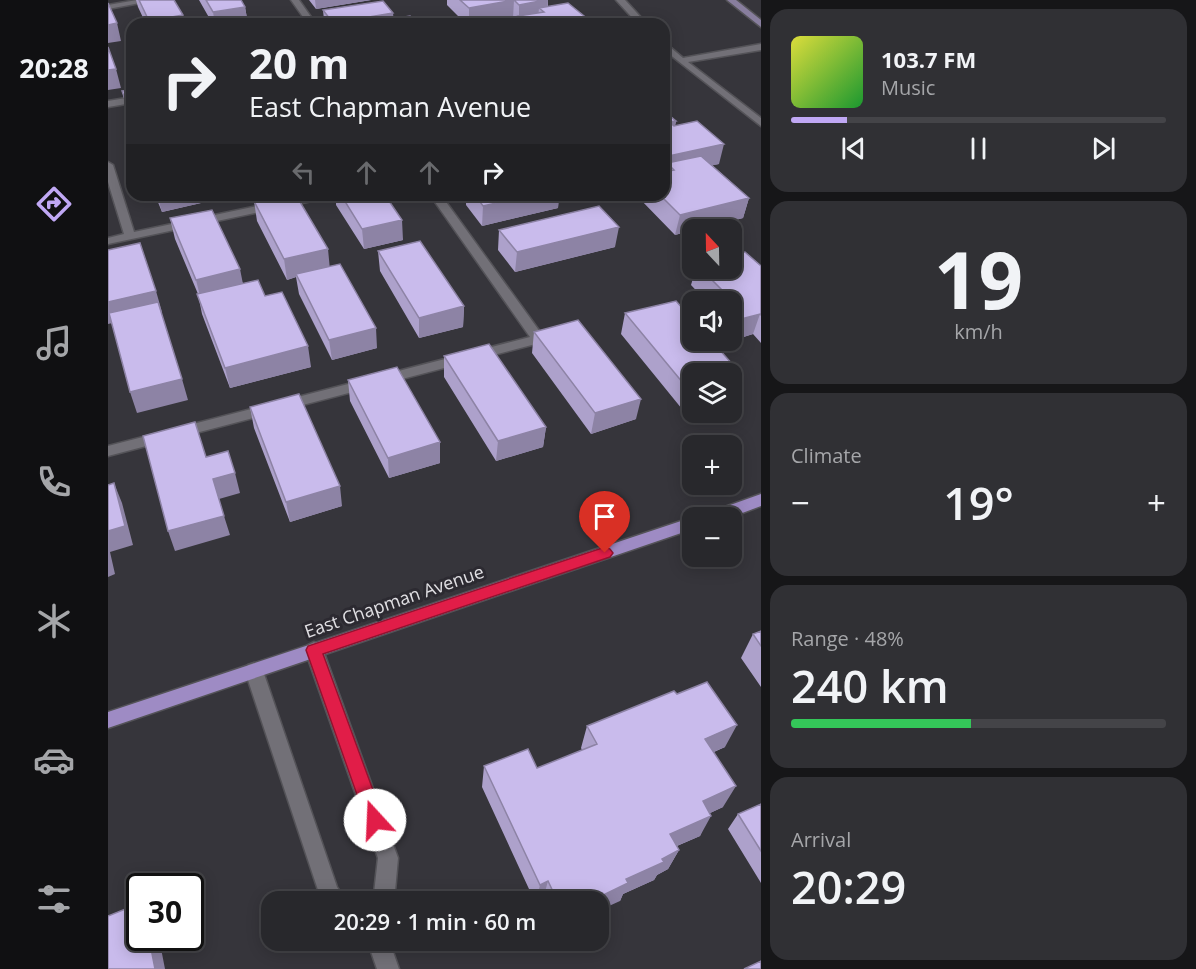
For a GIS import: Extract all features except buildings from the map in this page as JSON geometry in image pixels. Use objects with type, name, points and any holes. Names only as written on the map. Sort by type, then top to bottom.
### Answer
[{"type":"main road","points":[[731,0],[761,24]]},
{"type":"main road","points":[[741,507],[761,500]]},
{"type":"main road","name":"East Chapman Avenue","points":[[108,720],[682,527]]},
{"type":"street","points":[[108,7],[152,0]]},
{"type":"street","points":[[295,0],[308,18]]},
{"type":"street","points":[[620,0],[637,18]]},
{"type":"street","points":[[681,61],[761,46]]},
{"type":"street","points":[[670,51],[761,123]]},
{"type":"street","points":[[108,104],[126,101]]},
{"type":"street","points":[[108,165],[130,236]]},
{"type":"street","points":[[108,241],[297,201]]},
{"type":"street","points":[[108,451],[538,339],[439,201]]},
{"type":"street","points":[[314,650],[388,858],[384,891]]},
{"type":"street","points":[[254,671],[328,891]]},
{"type":"street","points":[[382,951],[388,969]]},
{"type":"route","points":[[375,820],[314,650],[605,553]]}]
